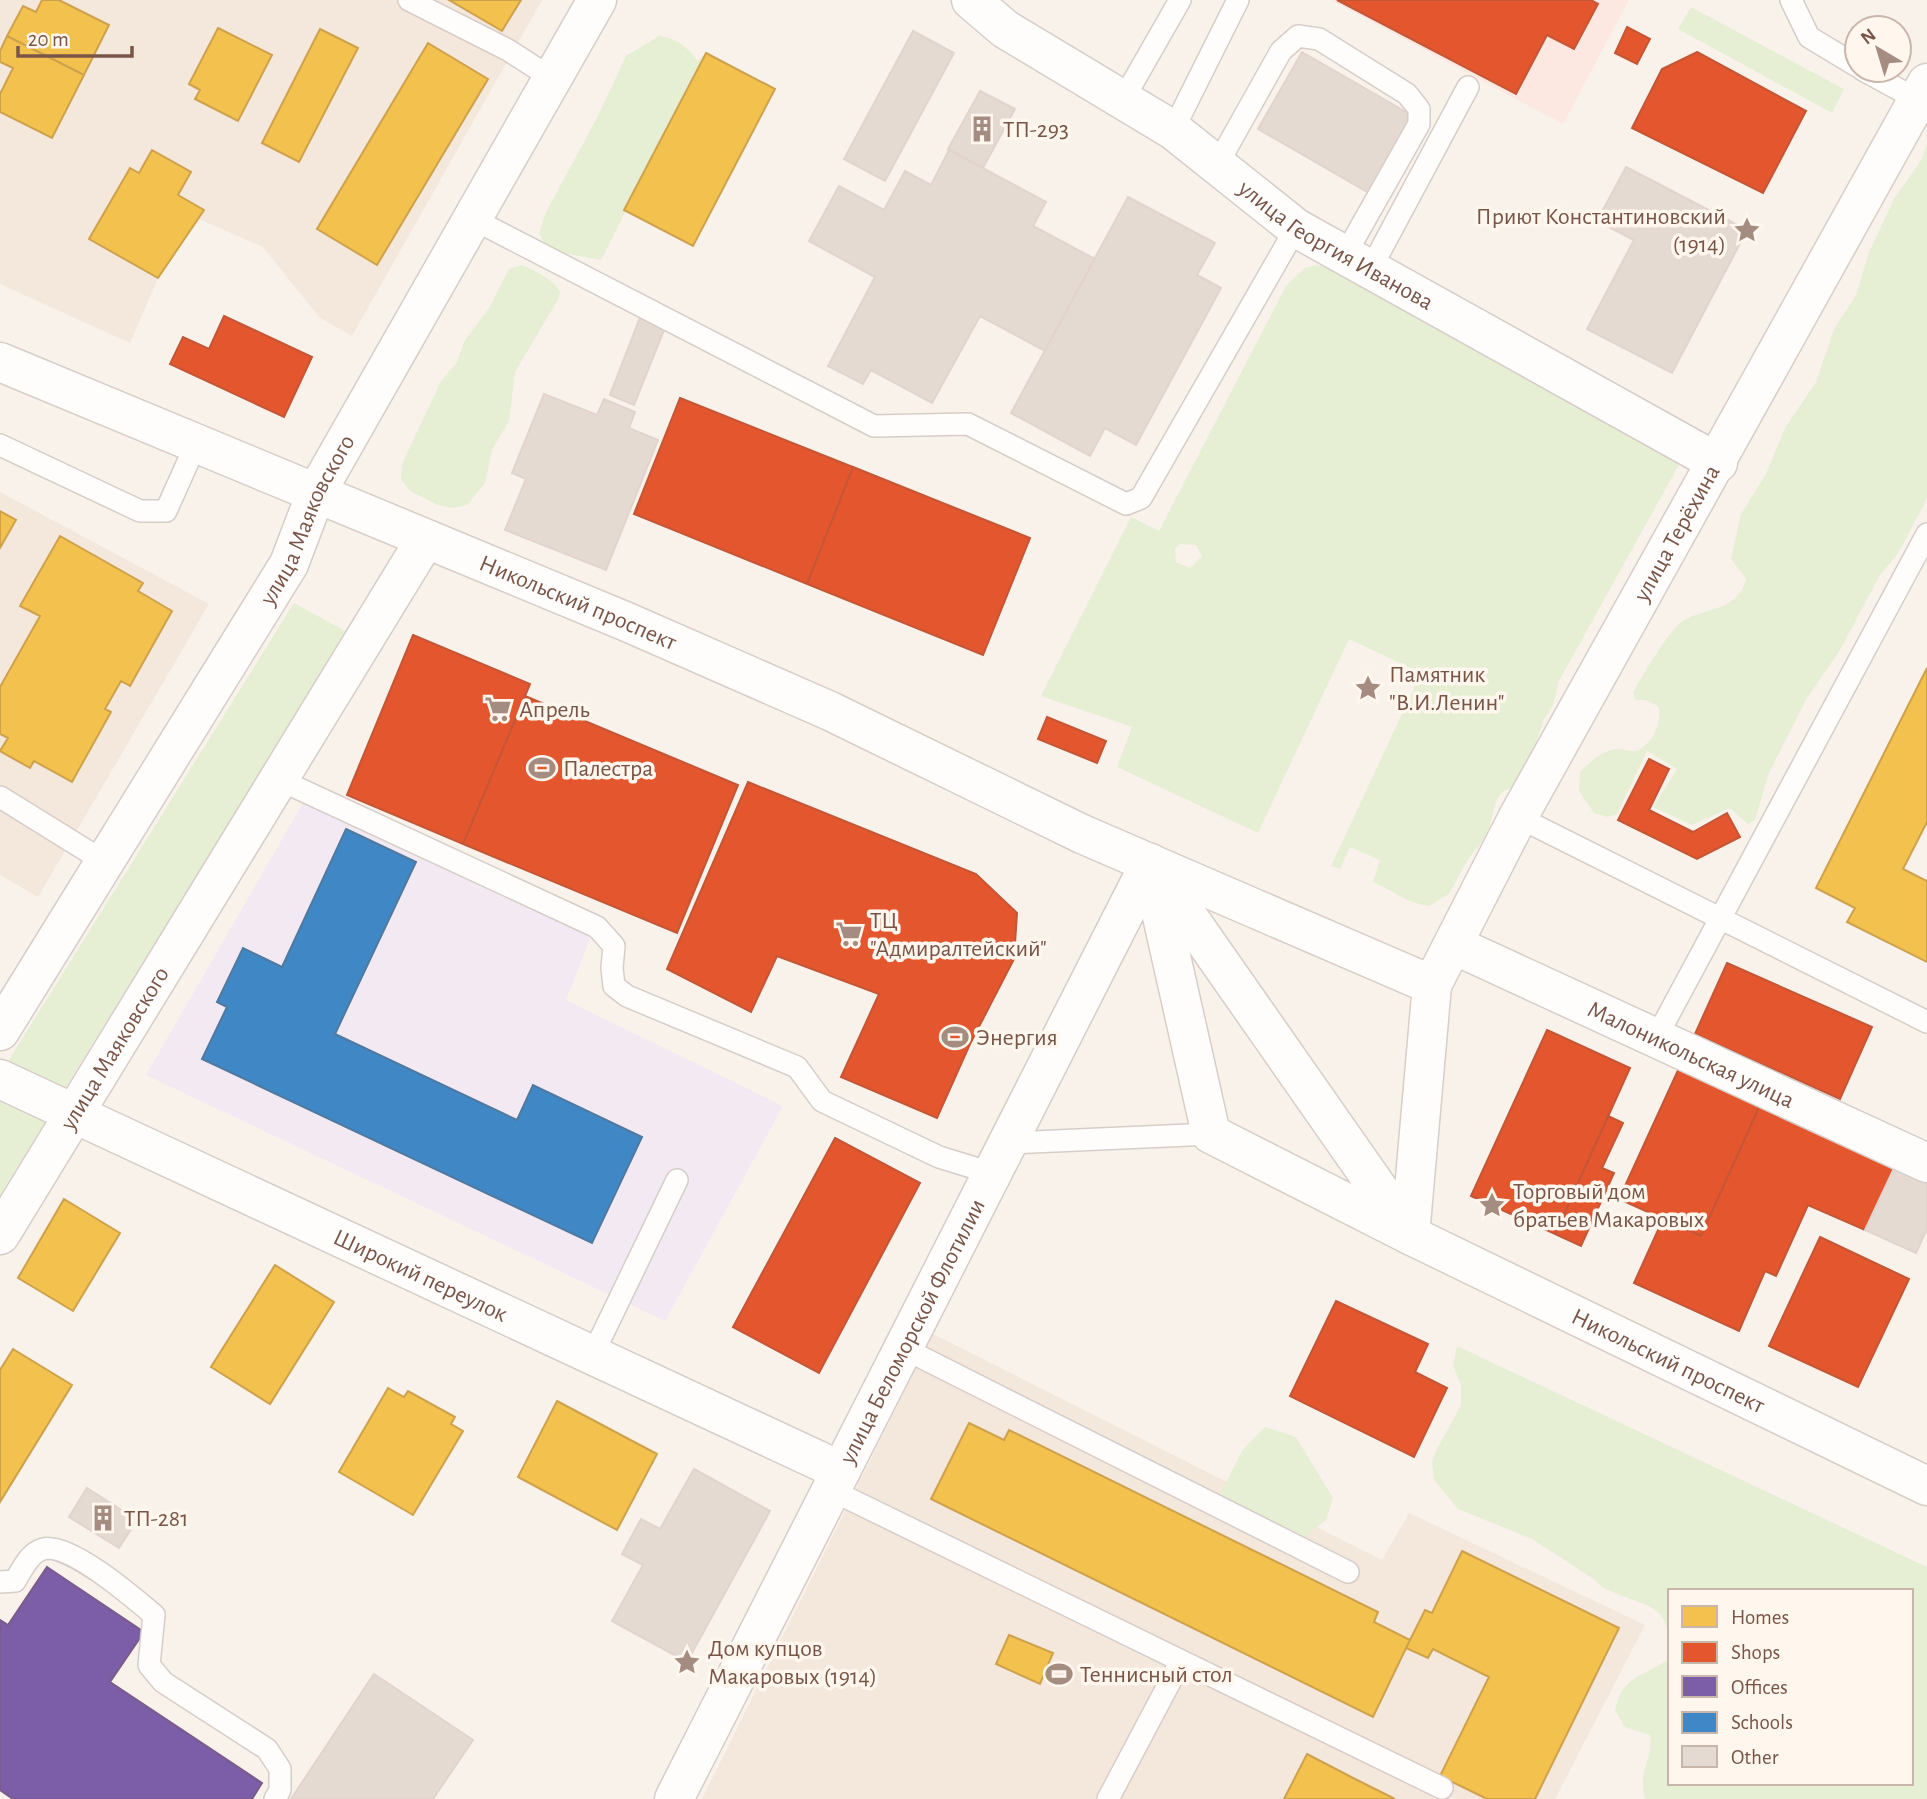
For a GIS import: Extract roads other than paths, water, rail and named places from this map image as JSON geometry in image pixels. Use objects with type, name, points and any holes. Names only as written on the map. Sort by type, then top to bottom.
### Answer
[{"type":"street","name":"улица Маяковского","points":[[0,1031],[289,564],[316,494],[597,0]]},
{"type":"street","name":"улица Георгия Иванова","points":[[971,0],[1005,29],[1124,98],[1173,130],[1296,228],[1718,464]]},
{"type":"street","name":"улица Терёхина","points":[[1432,985],[1518,817],[1718,464],[1922,91]]},
{"type":"street","name":"Никольский проспект","points":[[0,362],[627,622],[830,711],[1082,834],[1432,985]]},
{"type":"street","name":"улица Маяковского","points":[[0,1236],[425,540]]},
{"type":"street","points":[[1150,863],[1211,1134]]},
{"type":"street","points":[[1150,863],[1410,1235]]},
{"type":"street","name":"улица Беломорской Флотилии","points":[[674,1799],[1150,863]]},
{"type":"street","name":"Малоникольская улица","points":[[1454,945],[1927,1163]]},
{"type":"street","points":[[1410,1235],[1432,985]]},
{"type":"street","name":"Широкий переулок","points":[[0,1079],[593,1354],[836,1480]]},
{"type":"street","name":"Никольский проспект","points":[[1211,1134],[1410,1235],[1927,1486]]},
{"type":"lane","points":[[409,0],[508,50],[553,79]]},
{"type":"lane","points":[[1124,98],[1180,0]]},
{"type":"lane","points":[[1173,130],[1238,0]]},
{"type":"lane","points":[[1791,0],[1809,37],[1843,58]]},
{"type":"lane","points":[[1217,165],[1281,51],[1298,37],[1319,39],[1407,94],[1419,109],[1419,124],[1357,263]]},
{"type":"lane","points":[[1902,84],[1922,91]]},
{"type":"lane","points":[[1357,263],[1468,87]]},
{"type":"lane","points":[[471,218],[874,426],[968,424],[1126,504],[1141,498],[1296,228]]},
{"type":"lane","points":[[0,445],[140,511],[166,511],[197,444]]},
{"type":"lane","points":[[1656,1038],[1927,534]]},
{"type":"lane","points":[[278,779],[597,927],[614,946],[614,986],[627,996],[797,1067],[822,1101],[939,1157],[1000,1158],[1211,1134]]},
{"type":"lane","points":[[0,797],[105,862]]},
{"type":"lane","points":[[1518,817],[1927,1022]]},
{"type":"lane","points":[[593,1354],[677,1180]]},
{"type":"lane","points":[[903,1348],[1348,1572]]},
{"type":"lane","points":[[836,1480],[1181,1661],[1442,1788]]},
{"type":"lane","points":[[0,1582],[15,1581],[29,1558],[43,1549],[63,1549],[135,1599],[154,1615],[149,1665],[163,1682],[267,1749],[280,1769],[280,1790],[275,1799]]},
{"type":"lane","points":[[1108,1799],[1181,1661]]},
{"type":"place","name":"ТП-293","points":[[982,129]]},
{"type":"place","name":"Приют Константиновский (1914)","points":[[1747,230]]},
{"type":"place","name":"Памятник \"В.И.Ленин\"","points":[[1368,688]]},
{"type":"place","name":"Апрель","points":[[498,709]]},
{"type":"place","name":"Палестра","points":[[542,768]]},
{"type":"place","name":"ТЦ \"Адмиралтейский\"","points":[[849,934]]},
{"type":"place","name":"Энергия","points":[[955,1037]]},
{"type":"place","name":"Торговый дом братьев Макаровых","points":[[1492,1205]]},
{"type":"place","name":"ТП-281","points":[[103,1518]]},
{"type":"place","name":"Дом купцов Макаровых (1914)","points":[[687,1662]]},
{"type":"place","name":"Теннисный стол","points":[[1059,1674]]}]
